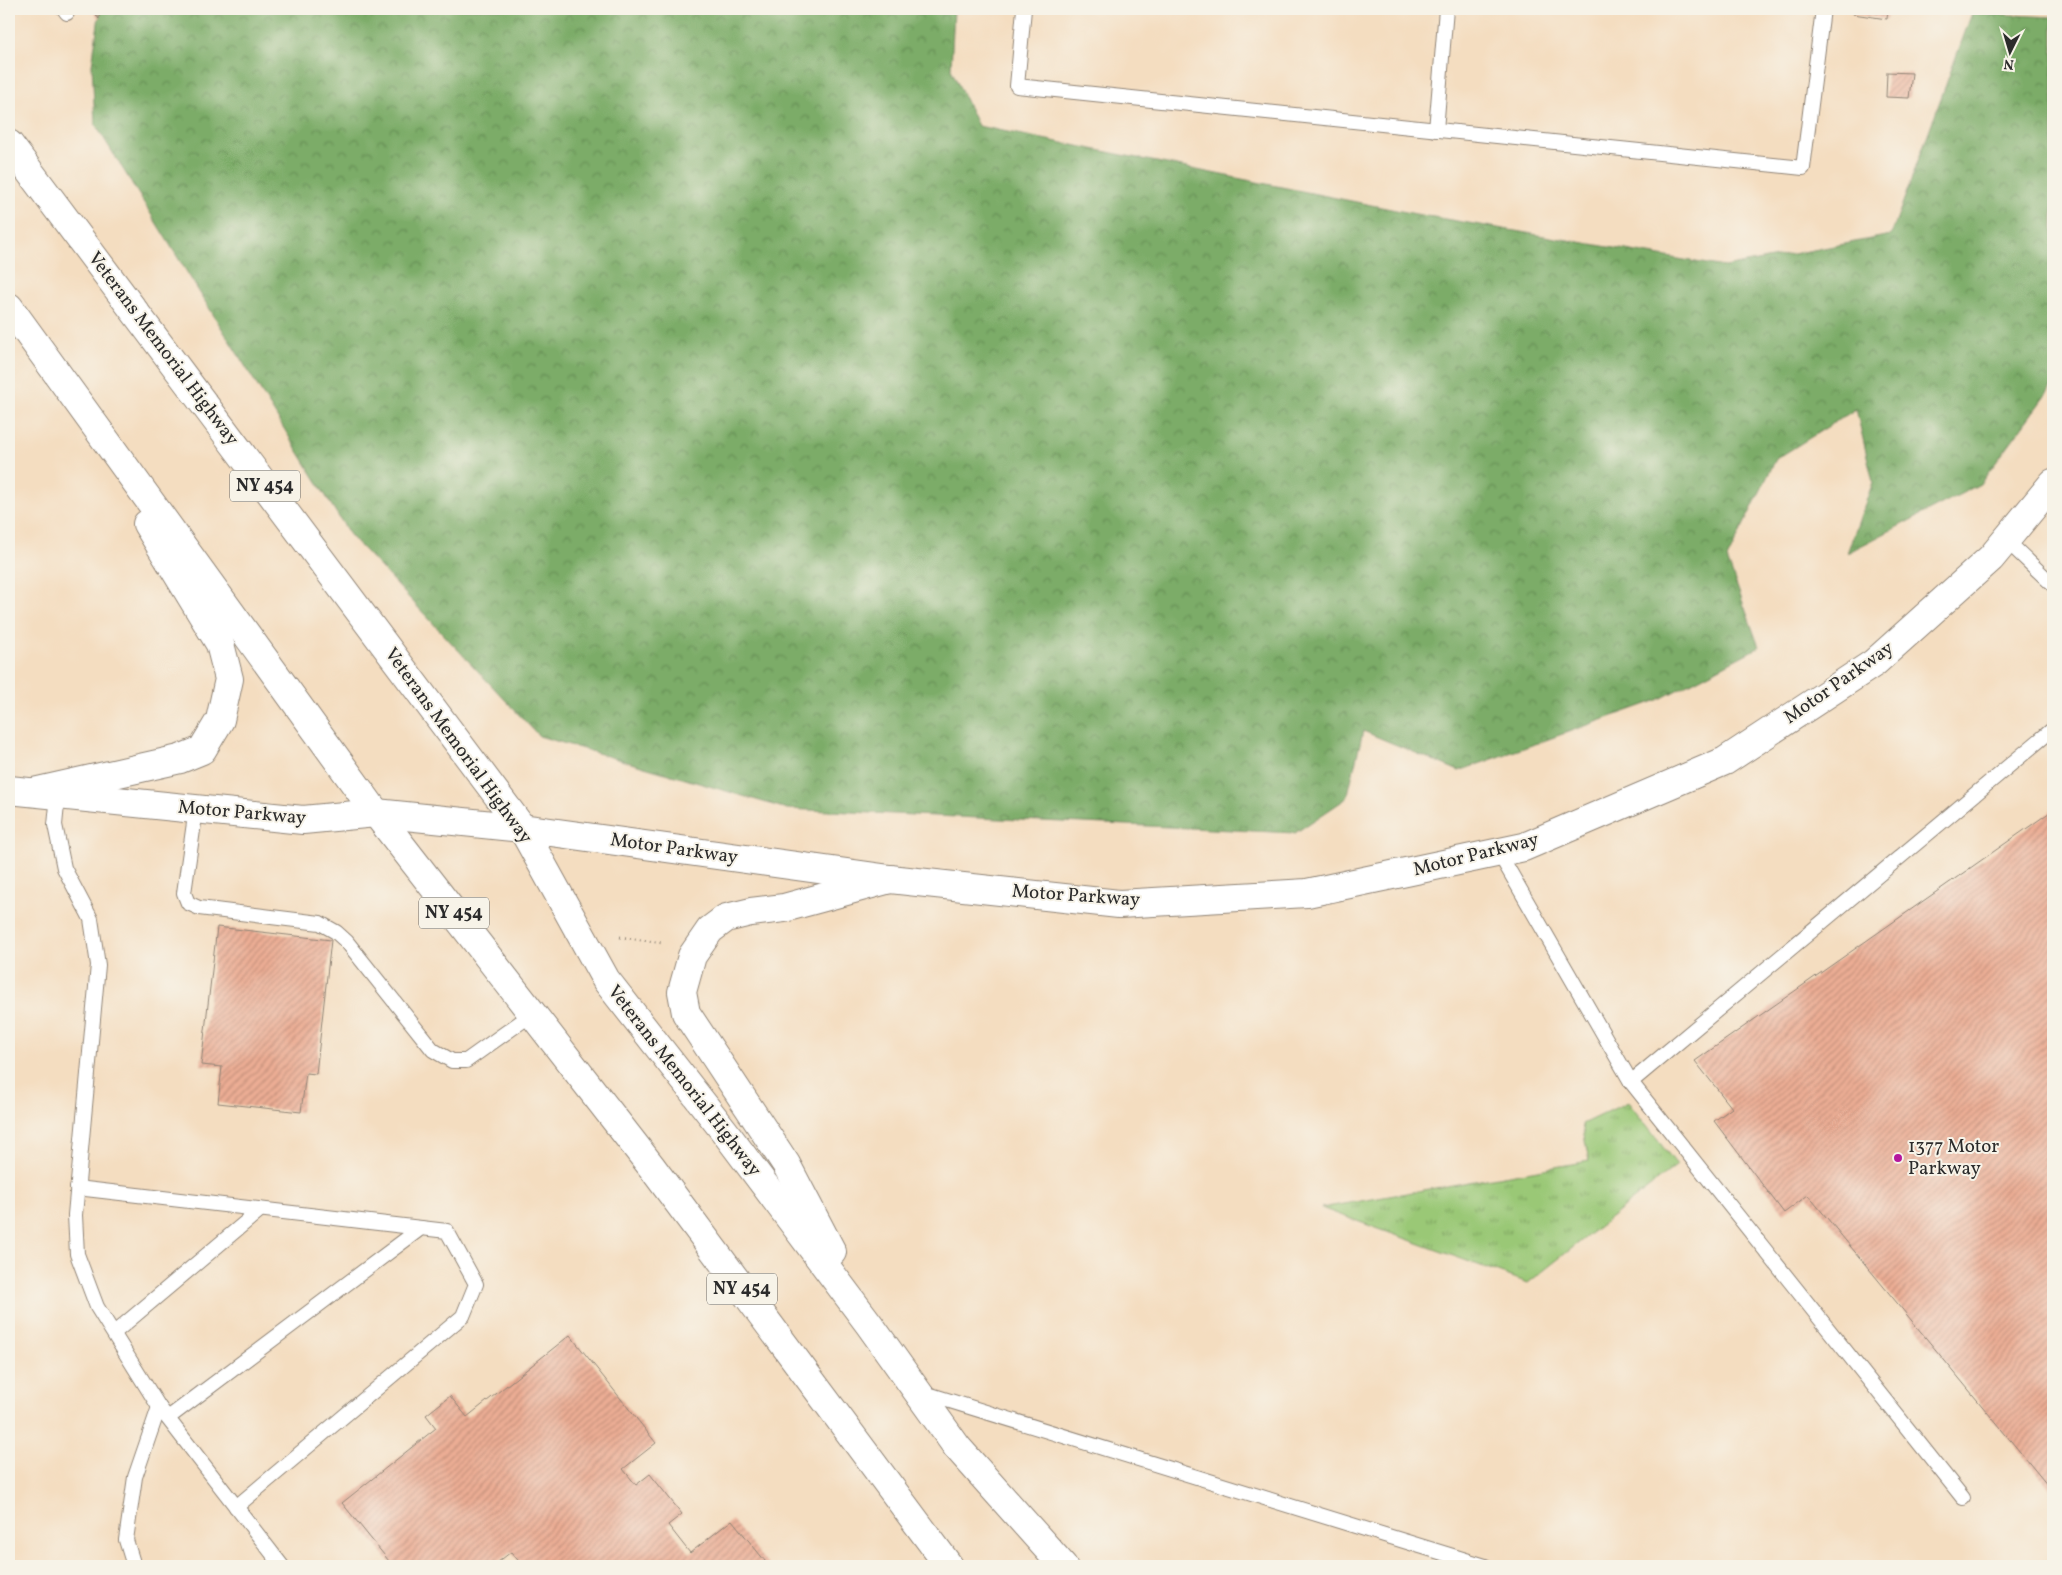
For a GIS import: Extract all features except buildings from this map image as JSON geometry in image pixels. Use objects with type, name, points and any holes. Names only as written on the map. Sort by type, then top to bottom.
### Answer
[{"type":"main road","name":"Veterans Memorial Highway","points":[[9,144],[522,828],[606,980],[726,1132],[869,1324],[957,1447],[1063,1566]]},
{"type":"main road","name":"NY 454","points":[[9,308],[376,812],[651,1166],[949,1566]]},
{"type":"main road","points":[[33,792],[180,760],[202,750],[220,720],[229,679],[220,644],[216,636],[55,371]]},
{"type":"main road","name":"Motor Parkway","points":[[33,792],[303,820],[376,812],[522,828],[890,879],[1119,904],[1307,894],[1524,847],[1725,761],[1874,663],[1991,558],[2053,483]]},
{"type":"main road","points":[[869,1324],[786,1164],[686,1013],[682,992],[692,956],[710,930],[726,918],[784,908],[890,879]]},
{"type":"lane","points":[[1024,9],[1017,86],[1803,168],[1823,9]]},
{"type":"lane","points":[[1436,130],[1446,9]]},
{"type":"lane","points":[[2006,540],[2053,585]]},
{"type":"lane","points":[[1631,1082],[2053,729]]},
{"type":"lane","points":[[33,792],[55,825],[64,868],[91,919],[98,965],[75,1215],[77,1254],[97,1307],[164,1413],[282,1566]]},
{"type":"lane","points":[[196,809],[184,893],[188,903],[199,908],[320,923],[336,932],[433,1050],[452,1061],[466,1061],[532,1014]]},
{"type":"lane","points":[[1499,853],[1631,1082],[1963,1498]]},
{"type":"lane","points":[[77,1188],[447,1231],[476,1284],[463,1316],[236,1507]]},
{"type":"lane","points":[[114,1333],[260,1210]]},
{"type":"lane","points":[[134,1566],[126,1540],[135,1477],[164,1413],[421,1228]]},
{"type":"lane","points":[[916,1390],[1485,1566]]},
{"type":"path","points":[[619,937],[665,943]]},
{"type":"green space","points":[[100,9],[954,9],[951,69],[978,126],[1416,214],[1725,267],[1891,235],[1972,13],[2053,17],[2053,385],[1980,484],[1847,553],[1873,482],[1856,409],[1776,459],[1727,559],[1759,647],[1658,700],[1459,771],[1363,731],[1347,798],[1295,833],[787,809],[539,736],[350,535],[95,124],[92,65]]},
{"type":"green space","points":[[1628,1102],[1677,1165],[1528,1283],[1321,1208],[1589,1161],[1582,1124]]},
{"type":"place","name":"1377 Motor Parkway","points":[[1898,1158]]}]
